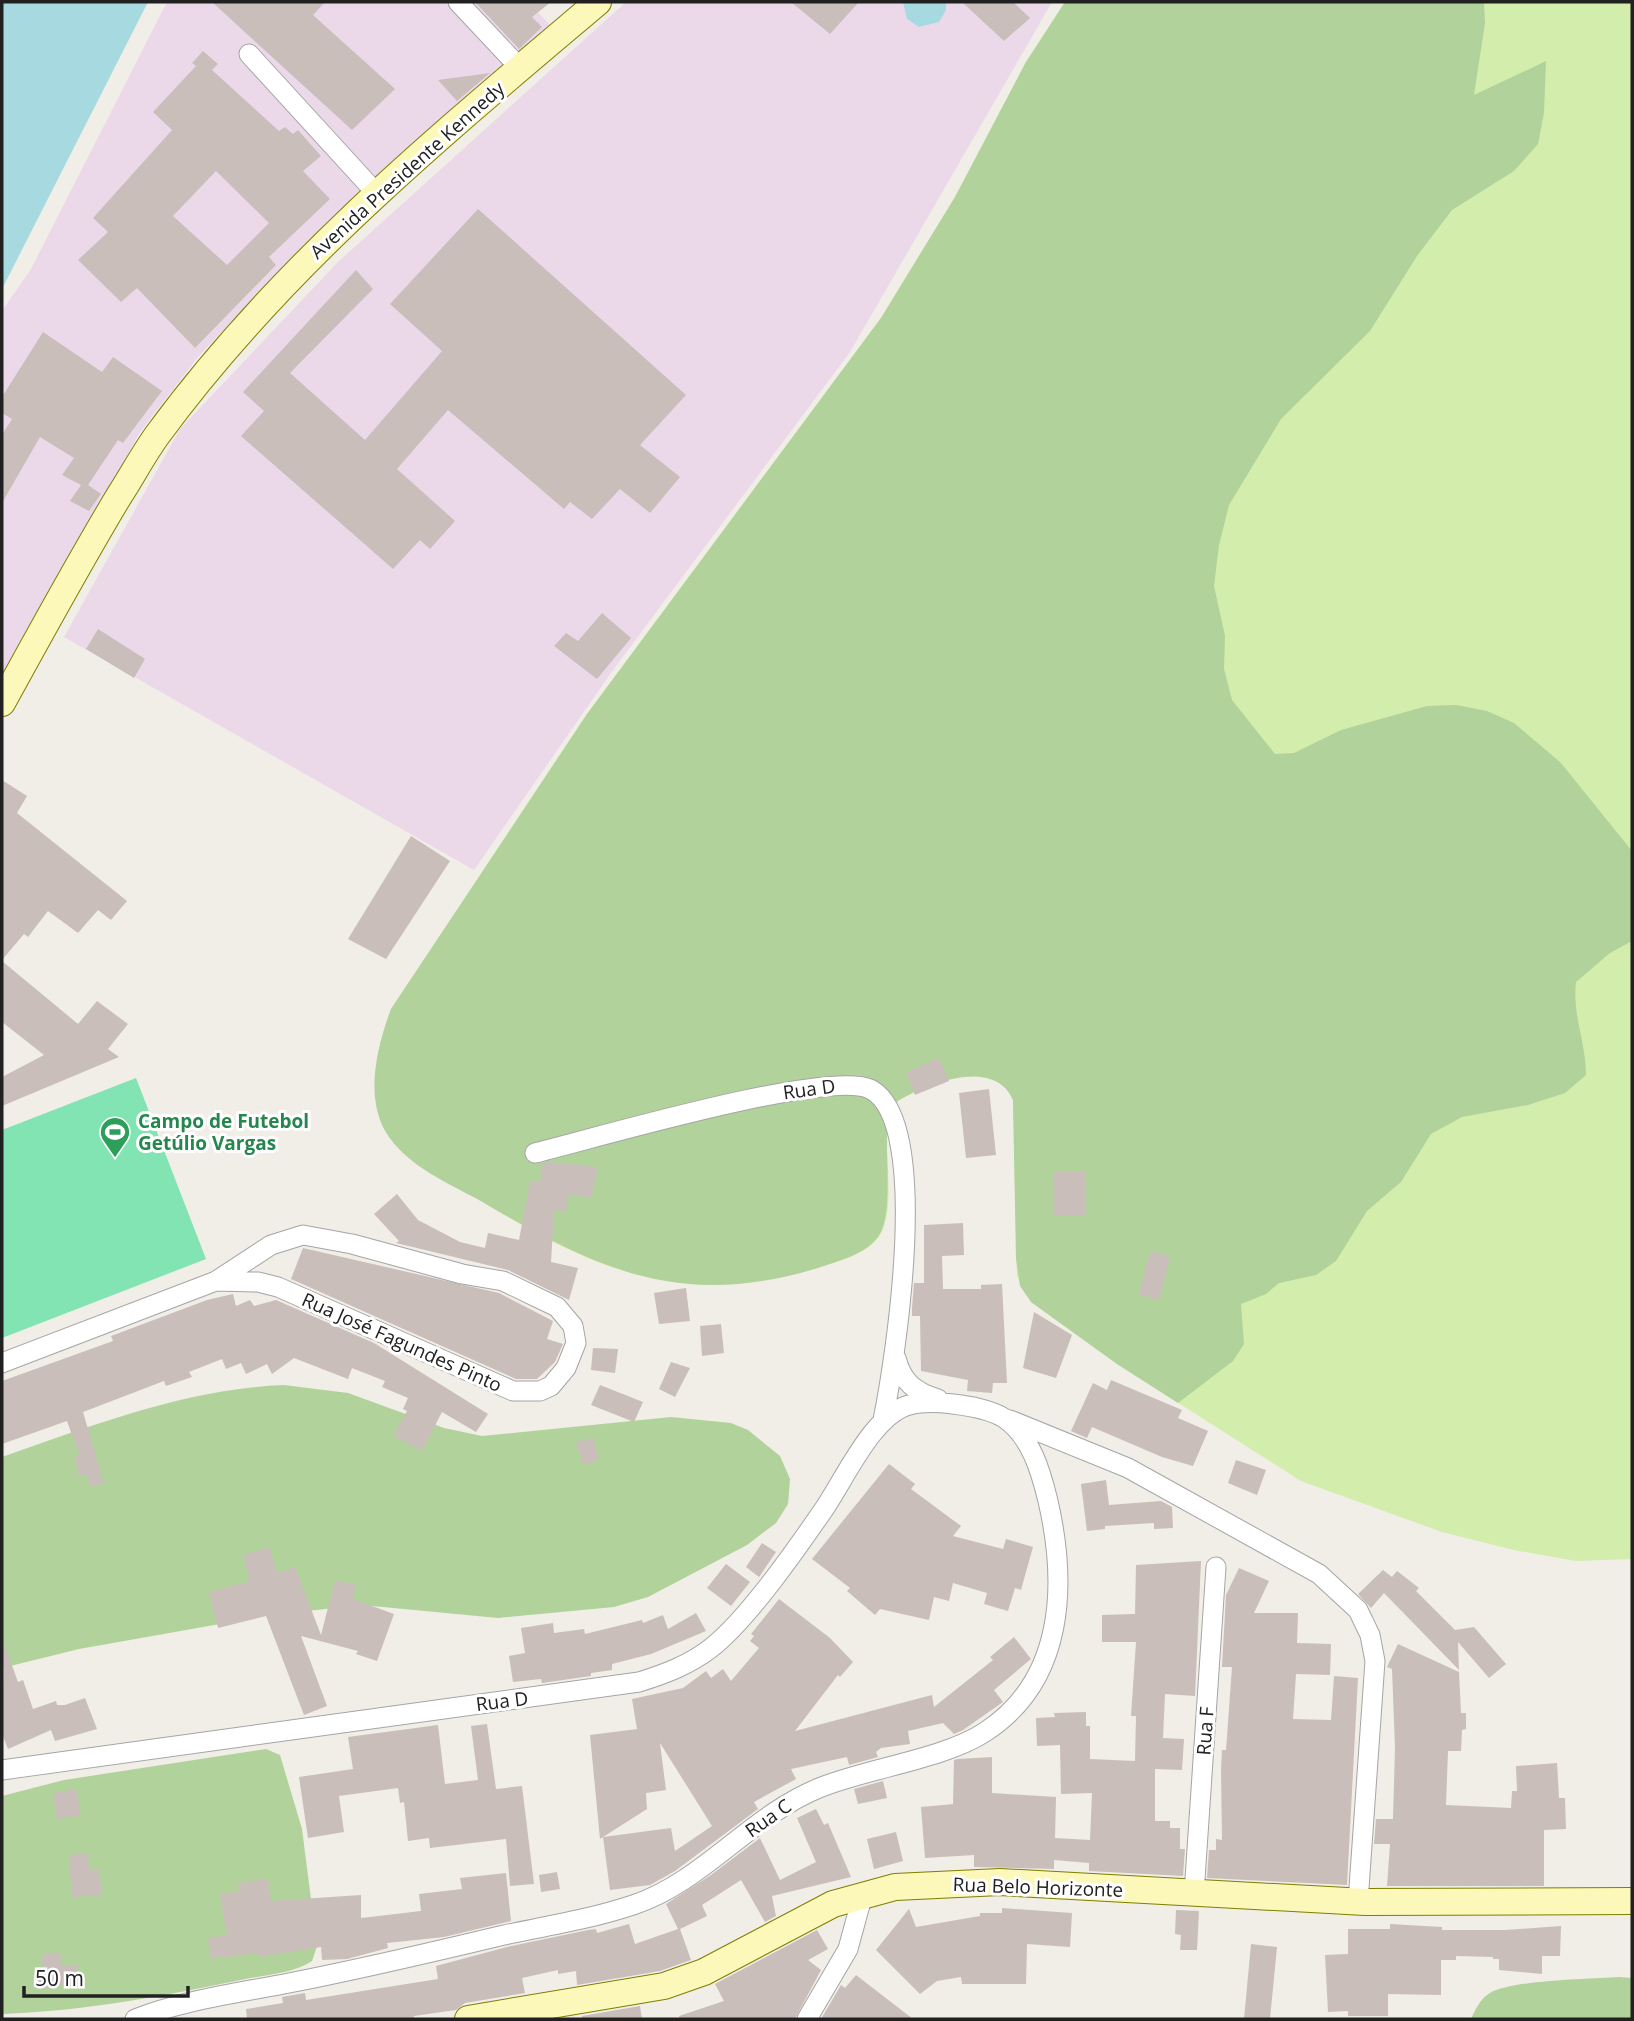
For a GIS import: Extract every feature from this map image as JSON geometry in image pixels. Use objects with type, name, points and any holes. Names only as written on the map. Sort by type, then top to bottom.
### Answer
[{"type":"street","points":[[458,2],[520,68]]},
{"type":"street","name":"Avenida Presidente Kennedy","points":[[2,703],[93,538],[157,435],[237,336],[334,232],[598,2]]},
{"type":"street","points":[[249,54],[377,194]]},
{"type":"street","name":"Rua D","points":[[2,1770],[390,1715],[611,1688],[668,1672],[703,1653],[731,1630],[822,1513],[883,1420],[896,1358],[901,1301],[904,1156],[892,1112],[873,1090],[862,1086],[831,1084],[774,1094],[535,1153]]},
{"type":"street","name":"Rua José Fagundes Pinto","points":[[2,1363],[216,1280],[287,1238],[303,1235],[519,1287],[566,1315],[573,1326],[576,1343],[566,1368],[551,1386],[540,1391],[513,1391],[278,1287],[258,1282],[216,1280]]},
{"type":"street","points":[[896,1358],[902,1376],[912,1388],[928,1396],[1003,1417],[1128,1468],[1297,1559],[1334,1586],[1358,1610],[1370,1635],[1375,1661],[1358,1902]]},
{"type":"street","points":[[883,1420],[899,1409],[921,1403],[963,1405]]},
{"type":"street","name":"Rua C","points":[[135,2019],[194,2002],[341,1973],[635,1904],[686,1878],[804,1795],[848,1778],[959,1745],[984,1734],[1004,1717],[1030,1685],[1046,1652],[1058,1615],[1060,1583],[1058,1552],[1039,1467],[1018,1431],[1003,1417]]},
{"type":"street","points":[[1039,1467],[1044,1454],[1054,1448],[1081,1447]]},
{"type":"street","name":"Rua F","points":[[1194,1894],[1216,1567]]},
{"type":"street","name":"Rua Belo Horizonte","points":[[468,2019],[643,1991],[685,1980],[810,1915],[863,1894],[926,1884],[1000,1882],[1358,1902],[1632,1901]]},
{"type":"street","points":[[807,2019],[848,1949],[863,1894]]},
{"type":"shaded area","points":[[167,2],[528,2],[554,29],[288,262],[198,357],[140,432],[2,682],[2,311],[31,269]]},
{"type":"shaded area","points":[[626,2],[1052,2],[850,352],[613,670],[474,870],[64,637],[180,429],[338,262]]},
{"type":"green space","points":[[1065,2],[1632,2],[1632,1559],[1576,1561],[1514,1550],[1442,1532],[1301,1481],[1117,1364],[1031,1302],[1017,1276],[1013,1100],[1003,1086],[990,1079],[973,1076],[954,1078],[918,1091],[889,1107],[887,1216],[883,1229],[872,1245],[854,1255],[816,1268],[754,1282],[698,1284],[646,1277],[597,1262],[503,1214],[403,1153],[382,1119],[377,1102],[376,1066],[391,1009],[587,714],[881,318],[955,197],[1026,62]]},
{"type":"green space","points":[[1065,2],[1484,2],[1485,23],[1474,95],[1546,61],[1544,113],[1538,144],[1514,171],[1452,210],[1417,256],[1370,331],[1281,419],[1229,505],[1219,545],[1214,586],[1225,636],[1224,669],[1232,700],[1275,754],[1294,753],[1341,730],[1427,706],[1456,705],[1487,711],[1514,723],[1561,763],[1632,851],[1632,941],[1610,953],[1576,982],[1576,1006],[1586,1075],[1565,1093],[1528,1105],[1462,1117],[1431,1134],[1401,1182],[1367,1211],[1336,1261],[1316,1275],[1279,1283],[1266,1294],[1241,1304],[1244,1344],[1233,1361],[1178,1403],[1117,1364],[1031,1302],[1020,1286],[1016,1259],[1013,1100],[1003,1086],[990,1079],[973,1076],[954,1078],[918,1091],[889,1107],[886,1211],[878,1237],[866,1248],[850,1257],[818,1268],[769,1280],[723,1285],[681,1283],[641,1276],[562,1246],[419,1166],[389,1137],[376,1107],[377,1056],[391,1009],[587,714],[881,318],[955,197],[1026,62]]},
{"type":"green space","points":[[136,1078],[206,1259],[2,1338],[2,1130]]},
{"type":"green space","points":[[284,1385],[348,1393],[444,1428],[482,1436],[671,1417],[731,1423],[748,1430],[780,1456],[790,1479],[788,1504],[776,1523],[747,1545],[648,1597],[614,1607],[498,1618],[362,1605],[270,1615],[79,1649],[2,1668],[2,1457],[106,1421],[176,1401],[212,1393]]},
{"type":"green space","points":[[266,1749],[280,1755],[302,1829],[317,1946],[312,1961],[280,1973],[154,1997],[64,2010],[2,2014],[2,1796],[64,1780]]},
{"type":"green space","points":[[1632,1978],[1632,2019],[1471,2019],[1483,1998],[1515,1985]]},
{"type":"water","points":[[2,2],[148,2],[2,289]]},
{"type":"water","points":[[903,2],[946,2],[946,10],[939,22],[919,27],[907,19]]},
{"type":"building","points":[[212,2],[325,2],[313,15],[395,89],[352,130]]},
{"type":"building","points":[[475,2],[551,2],[532,17],[542,27],[519,49]]},
{"type":"building","points":[[791,2],[859,2],[830,34]]},
{"type":"building","points":[[962,2],[1013,2],[1030,18],[1004,41]]},
{"type":"building","points":[[203,51],[218,64],[212,70],[279,131],[285,127],[293,134],[298,130],[321,156],[303,171],[330,199],[269,257],[276,265],[195,348],[137,288],[121,302],[78,260],[108,232],[93,218],[172,130],[153,112],[196,66],[192,63]],"holes":[[[216,171],[269,223],[227,265],[173,216]]]},
{"type":"building","points":[[490,73],[457,101],[438,80]]},
{"type":"building","points":[[478,209],[686,395],[640,445],[680,477],[650,513],[620,489],[592,519],[570,502],[564,509],[448,410],[397,469],[455,521],[430,549],[420,540],[393,569],[241,436],[264,411],[243,392],[356,270],[373,289],[290,373],[365,440],[442,351],[390,304]]},
{"type":"building","points":[[43,332],[102,372],[113,357],[162,391],[123,443],[118,440],[88,485],[101,494],[89,511],[70,501],[81,485],[62,475],[74,458],[40,437],[2,503],[2,435],[12,419],[2,413],[2,397]]},
{"type":"building","points":[[602,613],[631,638],[597,679],[554,646],[566,633],[578,641]]},
{"type":"building","points":[[98,629],[145,659],[134,678],[86,649]]},
{"type":"building","points":[[2,780],[27,796],[17,813],[127,901],[111,920],[98,910],[78,933],[48,911],[28,937],[24,934],[2,960]]},
{"type":"building","points":[[411,836],[450,861],[386,959],[348,939]]},
{"type":"building","points":[[2,961],[78,1024],[97,1001],[128,1024],[108,1049],[119,1057],[2,1106],[2,1077],[44,1055],[2,1022]]},
{"type":"building","points":[[939,1058],[949,1081],[915,1095],[906,1072]]},
{"type":"building","points":[[989,1089],[996,1155],[966,1158],[959,1093]]},
{"type":"building","points":[[550,1162],[598,1167],[591,1198],[569,1194],[565,1212],[554,1210],[551,1262],[578,1268],[569,1300],[508,1270],[396,1243],[399,1241],[374,1214],[397,1194],[418,1220],[460,1242],[485,1248],[488,1233],[519,1240],[530,1182],[540,1182],[542,1164]]},
{"type":"building","points":[[1054,1172],[1085,1172],[1085,1216],[1053,1215]]},
{"type":"building","points":[[963,1223],[964,1255],[942,1256],[943,1289],[981,1289],[981,1285],[1002,1284],[1007,1383],[993,1383],[992,1393],[967,1391],[968,1380],[921,1371],[920,1316],[912,1316],[912,1308],[914,1283],[924,1283],[924,1225]]},
{"type":"building","points":[[303,1248],[499,1293],[553,1321],[547,1339],[563,1344],[555,1362],[537,1379],[516,1379],[291,1279]]},
{"type":"building","points":[[1150,1251],[1170,1256],[1159,1300],[1139,1295]]},
{"type":"building","points":[[686,1288],[690,1321],[659,1324],[654,1293]]},
{"type":"building","points":[[233,1294],[236,1306],[250,1300],[254,1306],[276,1300],[374,1343],[488,1414],[476,1432],[442,1412],[422,1451],[393,1436],[407,1411],[403,1409],[408,1398],[382,1387],[385,1381],[352,1368],[348,1379],[294,1358],[272,1374],[267,1364],[246,1374],[241,1363],[226,1369],[222,1359],[189,1372],[192,1377],[166,1386],[164,1381],[83,1412],[104,1483],[91,1487],[86,1474],[79,1476],[74,1457],[79,1455],[67,1421],[2,1444],[2,1381],[113,1341],[111,1336],[207,1300]]},
{"type":"building","points":[[1034,1312],[1072,1335],[1056,1378],[1023,1368]]},
{"type":"building","points":[[721,1324],[724,1353],[702,1356],[700,1326]]},
{"type":"building","points":[[593,1348],[618,1349],[615,1373],[591,1370]]},
{"type":"building","points":[[671,1362],[690,1368],[675,1397],[659,1389]]},
{"type":"building","points":[[1111,1380],[1182,1410],[1178,1418],[1208,1431],[1193,1466],[1162,1457],[1092,1427],[1087,1438],[1071,1431],[1093,1383],[1107,1390]]},
{"type":"building","points":[[600,1385],[643,1402],[634,1422],[591,1405]]},
{"type":"building","points":[[593,1438],[599,1460],[583,1465],[576,1442]]},
{"type":"building","points":[[1236,1460],[1266,1470],[1257,1495],[1228,1483]]},
{"type":"building","points":[[889,1464],[915,1484],[911,1489],[961,1526],[953,1536],[1003,1549],[1006,1539],[1033,1547],[1021,1590],[1015,1588],[1008,1611],[984,1604],[987,1593],[953,1583],[949,1601],[934,1597],[929,1620],[880,1609],[875,1615],[847,1591],[850,1588],[812,1559]]},
{"type":"building","points":[[1106,1480],[1109,1505],[1161,1501],[1172,1507],[1173,1528],[1154,1529],[1154,1523],[1105,1526],[1105,1529],[1087,1531],[1081,1484]]},
{"type":"building","points":[[762,1543],[776,1552],[759,1577],[746,1567]]},
{"type":"building","points":[[269,1547],[277,1573],[295,1567],[321,1635],[335,1580],[356,1585],[353,1599],[394,1614],[377,1661],[356,1654],[358,1651],[301,1636],[327,1706],[304,1715],[266,1616],[218,1628],[209,1592],[250,1581],[243,1555]]},
{"type":"building","points":[[1201,1561],[1195,1696],[1165,1694],[1163,1738],[1184,1739],[1182,1770],[1155,1769],[1155,1821],[1170,1821],[1170,1828],[1180,1828],[1180,1849],[1185,1849],[1183,1876],[1089,1871],[1089,1863],[1054,1860],[1054,1869],[974,1867],[974,1855],[925,1858],[921,1807],[953,1804],[954,1760],[958,1759],[992,1757],[992,1793],[1056,1797],[1055,1838],[1090,1840],[1092,1793],[1061,1794],[1060,1745],[1037,1746],[1036,1718],[1055,1717],[1054,1713],[1086,1712],[1086,1726],[1090,1726],[1090,1759],[1135,1761],[1136,1716],[1131,1716],[1136,1642],[1102,1642],[1102,1615],[1135,1614],[1136,1565]]},
{"type":"building","points":[[726,1564],[750,1582],[731,1606],[707,1588]]},
{"type":"building","points":[[1239,1568],[1269,1581],[1254,1613],[1298,1613],[1297,1643],[1331,1644],[1330,1675],[1296,1674],[1293,1719],[1331,1720],[1334,1676],[1358,1678],[1347,1885],[1207,1878],[1209,1850],[1216,1850],[1216,1839],[1222,1840],[1222,1750],[1226,1750],[1232,1667],[1222,1667],[1226,1595]]},
{"type":"building","points":[[1383,1570],[1392,1577],[1397,1571],[1419,1588],[1416,1591],[1455,1630],[1474,1627],[1506,1664],[1489,1678],[1458,1642],[1459,1670],[1384,1593],[1371,1608],[1358,1594]]},
{"type":"building","points":[[779,1599],[830,1638],[853,1662],[840,1677],[838,1675],[795,1731],[932,1695],[934,1707],[993,1660],[990,1657],[1014,1637],[1031,1659],[994,1690],[1003,1702],[963,1730],[954,1734],[943,1723],[908,1731],[910,1744],[881,1748],[876,1752],[878,1757],[849,1765],[847,1757],[791,1769],[796,1779],[754,1802],[758,1809],[675,1871],[650,1885],[610,1890],[603,1837],[600,1839],[590,1735],[637,1729],[632,1699],[683,1688],[706,1671],[711,1678],[723,1669],[731,1681],[759,1648],[750,1641],[754,1636],[751,1634]],"holes":[[[660,1743],[712,1826],[675,1851],[671,1828],[603,1837],[647,1809],[646,1793],[666,1790]]]},
{"type":"building","points":[[696,1613],[706,1631],[651,1654],[612,1664],[612,1670],[542,1683],[541,1679],[513,1682],[509,1656],[525,1653],[521,1628],[553,1623],[554,1633],[584,1629],[585,1634],[642,1620],[643,1623],[663,1615],[668,1629]]},
{"type":"building","points":[[4,1643],[18,1682],[23,1680],[33,1709],[56,1701],[57,1705],[65,1705],[85,1698],[97,1729],[55,1741],[51,1730],[8,1749],[2,1734]]},
{"type":"building","points":[[1398,1644],[1459,1672],[1461,1713],[1466,1713],[1466,1729],[1462,1730],[1461,1751],[1448,1751],[1446,1805],[1511,1808],[1512,1791],[1517,1791],[1516,1766],[1557,1763],[1559,1798],[1565,1798],[1566,1829],[1544,1830],[1544,1886],[1387,1886],[1390,1844],[1374,1844],[1376,1819],[1393,1819],[1395,1748],[1392,1669],[1387,1667]]},
{"type":"building","points":[[487,1724],[496,1789],[522,1786],[534,1884],[510,1886],[506,1839],[430,1848],[429,1838],[408,1841],[404,1802],[400,1803],[398,1788],[339,1796],[344,1832],[308,1838],[299,1777],[353,1769],[348,1737],[438,1725],[445,1784],[478,1780],[471,1726]]},
{"type":"building","points":[[883,1781],[887,1798],[858,1804],[854,1789]]},
{"type":"building","points":[[76,1789],[81,1816],[57,1819],[53,1793]]},
{"type":"building","points":[[816,1809],[824,1825],[828,1823],[851,1877],[772,1896],[776,1916],[765,1922],[741,1880],[702,1905],[707,1916],[680,1929],[691,1960],[660,1971],[577,1985],[576,1971],[558,1974],[558,1970],[522,1978],[525,1993],[465,2003],[456,2010],[414,2016],[414,2019],[247,2019],[246,2009],[283,2003],[282,1997],[305,1993],[306,2000],[438,1979],[436,1966],[507,1947],[588,1930],[596,1929],[597,1933],[629,1924],[635,1944],[678,1929],[666,1904],[711,1875],[760,1838],[780,1880],[816,1862],[797,1818]]},
{"type":"building","points":[[896,1832],[903,1861],[874,1869],[867,1839]]},
{"type":"building","points":[[88,1853],[89,1870],[99,1870],[102,1895],[72,1897],[69,1855]]},
{"type":"building","points":[[557,1872],[560,1889],[541,1892],[539,1875]]},
{"type":"building","points":[[506,1873],[511,1921],[444,1937],[387,1943],[388,1948],[347,1959],[322,1960],[321,1947],[259,1957],[258,1953],[211,1959],[208,1938],[227,1935],[220,1894],[239,1891],[238,1883],[268,1879],[271,1901],[361,1895],[361,1918],[421,1911],[419,1894],[462,1889],[460,1878]]},
{"type":"building","points":[[1002,1908],[1072,1913],[1070,1947],[1027,1944],[1026,1984],[962,1984],[961,1977],[937,1981],[920,1994],[876,1950],[909,1909],[916,1927],[980,1916],[980,1913],[1002,1913]]},
{"type":"building","points":[[1176,1910],[1199,1911],[1197,1950],[1180,1950],[1181,1935],[1175,1934]]},
{"type":"building","points":[[1390,1924],[1442,1927],[1442,1930],[1505,1930],[1561,1926],[1560,1956],[1542,1956],[1542,1974],[1499,1970],[1499,1959],[1493,1957],[1456,1956],[1456,1960],[1441,1960],[1441,1995],[1388,1994],[1388,2016],[1348,2016],[1348,2011],[1328,2012],[1325,1955],[1348,1954],[1348,1929],[1390,1929]]},
{"type":"building","points":[[817,1930],[828,1949],[808,1960],[821,1970],[795,2019],[680,2019],[679,2016],[724,2001],[715,1984]]},
{"type":"building","points":[[1251,1944],[1277,1947],[1270,2019],[1244,2019]]},
{"type":"building","points":[[60,1952],[62,1966],[77,1964],[79,1982],[36,1989],[34,1971],[43,1970],[41,1955]]},
{"type":"building","points":[[856,1975],[913,2019],[821,2019],[841,1985],[845,1988]]},
{"type":"building","points":[[640,2006],[642,2019],[582,2019],[582,2016]]},
{"type":"place","name":"Campo de Futebol Getúlio Vargas","points":[[115,1159]]}]
